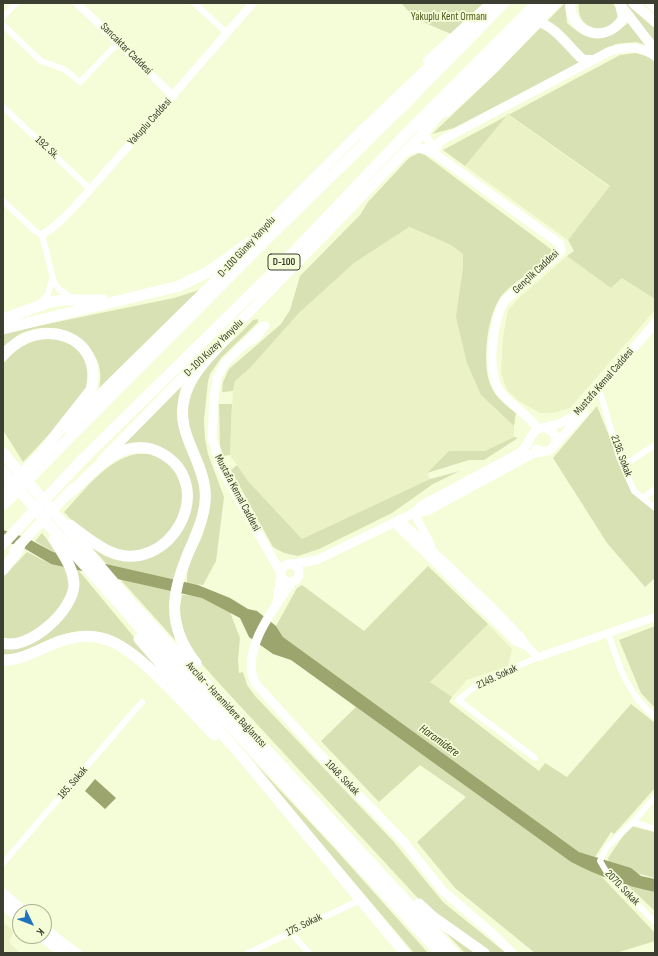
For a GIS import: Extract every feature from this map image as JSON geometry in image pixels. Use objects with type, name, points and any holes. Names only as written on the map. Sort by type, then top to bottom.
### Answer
[{"type":"highway","points":[[359,134],[443,52],[498,3]]},
{"type":"highway","name":"D-100","points":[[3,505],[266,239],[406,103],[504,3]]},
{"type":"highway","name":"D-100","points":[[3,544],[81,461],[290,256],[407,133],[537,3]]},
{"type":"highway","points":[[424,132],[459,92],[546,3]]},
{"type":"highway","points":[[3,329],[179,286],[197,278],[251,241]]},
{"type":"highway","points":[[3,319],[50,302],[74,300],[113,300],[144,295]]},
{"type":"highway","points":[[232,331],[195,373],[184,399],[182,413],[184,429],[202,473],[205,499],[197,532],[178,578],[174,610],[175,622],[182,644],[196,664],[227,700],[238,717]]},
{"type":"highway","points":[[3,355],[22,340],[45,333],[58,334],[71,339],[89,358],[93,370],[94,381],[91,390],[43,451]]},
{"type":"highway","points":[[3,445],[16,469]]},
{"type":"highway","points":[[51,520],[109,551],[133,556],[150,552],[174,534],[182,522],[187,499],[184,481],[176,465],[157,451],[142,448],[125,450],[111,457],[68,494]]},
{"type":"highway","name":"Avcılar - Haramidere Bağlantısı","points":[[3,453],[95,578],[440,953]]},
{"type":"highway","name":"Avcılar - Haramidere Bağlantısı","points":[[5,475],[138,610],[454,953]]},
{"type":"highway","points":[[3,643],[14,644],[21,642],[45,628],[62,613],[72,594],[74,586],[71,571],[51,520]]},
{"type":"highway","points":[[3,570],[20,545]]},
{"type":"highway","points":[[95,578],[132,630],[245,760],[405,953]]},
{"type":"highway","points":[[3,660],[20,658],[61,640],[74,637],[99,637],[119,644],[141,661],[286,810]]},
{"type":"highway","points":[[346,835],[367,850],[427,912],[484,953]]},
{"type":"main road","name":"D-100 Güney Yanyolu","points":[[3,492],[220,276],[251,241],[359,134],[420,69],[491,3]]},
{"type":"main road","points":[[556,3],[538,22],[546,24],[552,29],[581,58],[584,60],[592,60]]},
{"type":"main road","points":[[570,3],[575,21],[587,31],[595,33],[604,33],[619,24],[623,18],[620,4]]},
{"type":"main road","points":[[633,3],[655,22]]},
{"type":"main road","points":[[651,3],[655,7]]},
{"type":"main road","points":[[620,4],[655,50]]},
{"type":"main road","name":"D-100 Kuzey Yanyolu","points":[[3,562],[68,494],[355,206],[399,157],[424,132],[474,87],[538,22]]},
{"type":"main road","points":[[436,154],[438,145],[442,140],[610,51],[634,47],[641,48],[655,56]]},
{"type":"main road","points":[[424,132],[436,154]]},
{"type":"main road","points":[[399,157],[418,147],[424,148],[436,154]]},
{"type":"main road","name":"Gençlik Caddesi","points":[[436,154],[560,244],[561,251],[505,300],[500,309],[494,339],[493,370],[498,388],[507,399],[528,415],[541,428]]},
{"type":"main road","name":"Mustafa Kemal Caddesi","points":[[541,428],[569,420],[576,414],[655,323]]},
{"type":"main road","name":"Mustafa Kemal Caddesi","points":[[555,445],[655,333]]},
{"type":"main road","name":"Mustafa Kemal Caddesi","points":[[238,349],[225,363],[217,376],[214,392],[212,438],[221,468],[281,575]]},
{"type":"main road","points":[[317,560],[284,565],[281,575],[287,582],[295,579],[317,560],[396,521],[414,513],[427,511],[534,453],[550,450],[555,445],[556,441],[554,434],[541,428],[534,432],[525,450],[422,505],[414,513]]},
{"type":"main road","points":[[531,439],[534,446],[541,452]]},
{"type":"main road","name":"Mustafa Kemal Caddesi","points":[[266,547],[282,560],[292,564]]},
{"type":"main road","points":[[292,564],[298,568],[295,579]]},
{"type":"main road","name":"1048. Sokak","points":[[277,602],[281,575]]},
{"type":"main road","name":"1048. Sokak","points":[[295,579],[277,602],[252,651],[251,671],[255,683],[335,771],[403,841],[443,891],[492,933]]},
{"type":"main road","points":[[3,893],[16,904]]},
{"type":"main road","points":[[3,905],[12,912]]},
{"type":"main road","points":[[492,933],[512,953]]},
{"type":"main road","points":[[492,933],[521,953]]},
{"type":"main road","points":[[52,934],[77,953]]},
{"type":"main road","points":[[50,944],[62,953]]},
{"type":"street","points":[[3,17],[16,3]]},
{"type":"street","name":"Sancaktar Caddesi","points":[[77,3],[119,42],[173,96]]},
{"type":"street","points":[[194,3],[227,33]]},
{"type":"street","name":"Yakuplu Caddesi","points":[[42,235],[54,227],[90,189],[253,3]]},
{"type":"street","points":[[3,25],[41,61],[64,69],[80,82],[119,42]]},
{"type":"street","name":"192. Sk.","points":[[3,107],[90,189]]},
{"type":"street","points":[[3,201],[42,235],[53,277],[59,289],[74,300]]},
{"type":"street","points":[[37,306],[48,294],[53,277]]},
{"type":"street","name":"2136. Sokak","points":[[601,395],[623,466],[634,491],[655,508]]},
{"type":"street","points":[[623,466],[655,445]]},
{"type":"street","points":[[643,498],[655,488]]},
{"type":"street","points":[[414,513],[433,549]]},
{"type":"street","points":[[396,521],[433,549],[522,636],[527,646],[538,657],[655,617]]},
{"type":"street","points":[[396,521],[516,642],[527,646]]},
{"type":"street","points":[[608,633],[629,687],[642,706],[655,716]]},
{"type":"street","name":"2149. Sokak","points":[[535,758],[458,700],[477,685],[538,657]]},
{"type":"street","name":"185. Sokak","points":[[3,863],[142,702]]},
{"type":"street","name":"2070. Sokak","points":[[655,797],[633,822],[606,848],[600,861],[609,876],[655,922]]},
{"type":"street","points":[[633,822],[655,829]]},
{"type":"street","name":"175. Sokak","points":[[248,953],[360,900]]},
{"type":"street","points":[[290,932],[309,953]]},
{"type":"shaded area","points":[[507,114],[610,187],[568,240],[465,166]]},
{"type":"shaded area","points":[[408,227],[451,245],[463,254],[463,268],[481,395],[514,426],[514,437],[485,451],[449,451],[427,473],[430,479],[302,539],[248,481],[230,455],[233,391],[235,381],[251,367],[299,313],[354,263]]},
{"type":"shaded area","points":[[567,256],[611,288],[622,278],[655,299],[655,310],[570,408],[553,413],[540,413],[519,401],[507,390],[501,373],[503,337],[508,310],[521,296]]},
{"type":"shaded area","points":[[3,530],[27,538],[53,552],[198,585],[230,598],[248,609],[257,611],[276,626],[283,637],[579,852],[631,868],[641,876],[655,879],[655,892],[612,880],[571,862],[291,660],[273,654],[249,637],[240,618],[202,598],[51,564],[22,547],[3,541]]},
{"type":"shaded area","points":[[488,624],[512,649],[508,666],[467,680],[452,697],[430,682]]},
{"type":"shaded area","points":[[95,779],[116,798],[105,809],[85,791]]},
{"type":"shaded area","points":[[4,923],[12,929],[12,935],[9,942],[20,953],[3,953]]},
{"type":"green space","name":"Yakuplu Kent Ormanı","points":[[401,3],[484,3],[451,34],[416,19]]},
{"type":"green space","points":[[565,3],[567,23],[583,35],[591,38],[604,37],[619,30],[628,23],[646,45],[636,42],[616,44],[454,128],[432,134],[488,81]]},
{"type":"green space","points":[[579,3],[612,3],[619,11],[620,18],[605,31],[593,28],[582,20],[579,10]]},
{"type":"green space","points":[[622,3],[627,3],[655,28],[655,44]]},
{"type":"green space","points":[[636,53],[649,57],[655,62],[655,299],[622,278],[611,288],[567,256],[574,251],[568,240],[610,186],[509,115],[620,55]]},
{"type":"green space","points":[[506,116],[465,166],[443,150]]},
{"type":"green space","points":[[419,153],[425,155],[552,250],[536,268],[516,282],[504,293],[493,312],[490,324],[486,351],[488,376],[491,386],[496,394],[516,413],[514,426],[481,395],[467,363],[456,317],[463,268],[463,254],[451,245],[409,227],[354,263],[299,313],[251,367],[235,381],[233,391],[222,392],[223,382],[229,369],[281,324],[290,310],[300,276],[360,215],[368,202],[409,158]]},
{"type":"green space","points":[[199,290],[99,388],[100,369],[96,357],[84,342],[69,332],[51,328],[31,330],[17,336],[3,349],[3,333],[174,298]]},
{"type":"green space","points":[[258,319],[258,322],[221,358],[210,374],[208,381],[204,420],[205,439],[208,454],[224,497],[216,561],[203,585],[187,583],[188,569],[203,534],[211,495],[206,473],[195,446],[189,423],[188,404],[192,388],[200,374],[211,361],[253,320]]},
{"type":"green space","points":[[43,338],[56,339],[70,343],[82,353],[88,368],[88,384],[81,399],[23,462],[3,430],[3,364],[21,347]]},
{"type":"green space","points":[[181,387],[178,401],[200,486],[200,512],[170,614],[175,640],[92,548],[115,559],[128,560],[143,557],[174,541],[183,529],[190,513],[191,503],[189,487],[183,469],[172,455],[166,450],[158,447],[121,447]],"holes":[[[129,570],[168,579],[166,589],[126,580]]]},
{"type":"green space","points":[[219,404],[232,404],[230,455],[223,456],[220,445]]},
{"type":"green space","points":[[597,406],[632,493],[655,511],[655,578],[645,587],[607,543],[553,458]]},
{"type":"green space","points":[[514,437],[518,438],[484,460],[469,460],[427,473],[449,451],[485,451]]},
{"type":"green space","points":[[136,454],[152,454],[165,460],[174,468],[183,491],[180,520],[155,546],[132,552],[118,549],[101,542],[74,523],[64,512],[96,477],[115,463]]},
{"type":"green space","points":[[237,465],[248,481],[302,539],[430,479],[460,471],[433,484],[392,513],[319,549],[298,556],[284,553],[273,547],[231,470]]},
{"type":"green space","points":[[42,533],[63,563],[68,577],[68,591],[60,608],[38,629],[22,638],[3,639],[3,577],[27,552],[51,564],[53,552],[35,541]]},
{"type":"green space","points":[[75,566],[192,707],[142,656],[89,631],[73,632],[57,636],[18,654],[3,655],[3,647],[59,622]]},
{"type":"green space","points":[[428,566],[488,624],[430,682],[452,697],[449,702],[539,771],[545,763],[567,777],[631,704],[655,723],[655,788],[614,834],[611,832],[595,857],[579,852],[283,637],[276,626],[297,588],[302,585],[364,631]]},
{"type":"green space","points":[[182,595],[200,596],[230,612],[240,638],[238,659],[239,673],[243,672],[247,685],[255,696],[393,841],[443,902],[506,953],[491,953],[427,908],[217,681],[194,655],[187,643],[179,614]]},
{"type":"green space","points":[[655,626],[655,708],[641,693],[619,640]]},
{"type":"green space","points":[[356,707],[571,862],[601,876],[655,933],[655,941],[616,953],[535,953],[455,888],[417,842],[466,797],[420,765],[379,802],[321,741]]},
{"type":"green space","points":[[236,743],[337,851],[428,953],[414,953]]},
{"type":"green space","points":[[630,826],[655,832],[655,878],[610,866],[608,858]]},
{"type":"green space","points":[[627,885],[655,892],[655,911]]},
{"type":"green space","points":[[445,932],[478,953],[465,953]]},
{"type":"water label","name":"Haramidere","points":[[439,741]]}]
